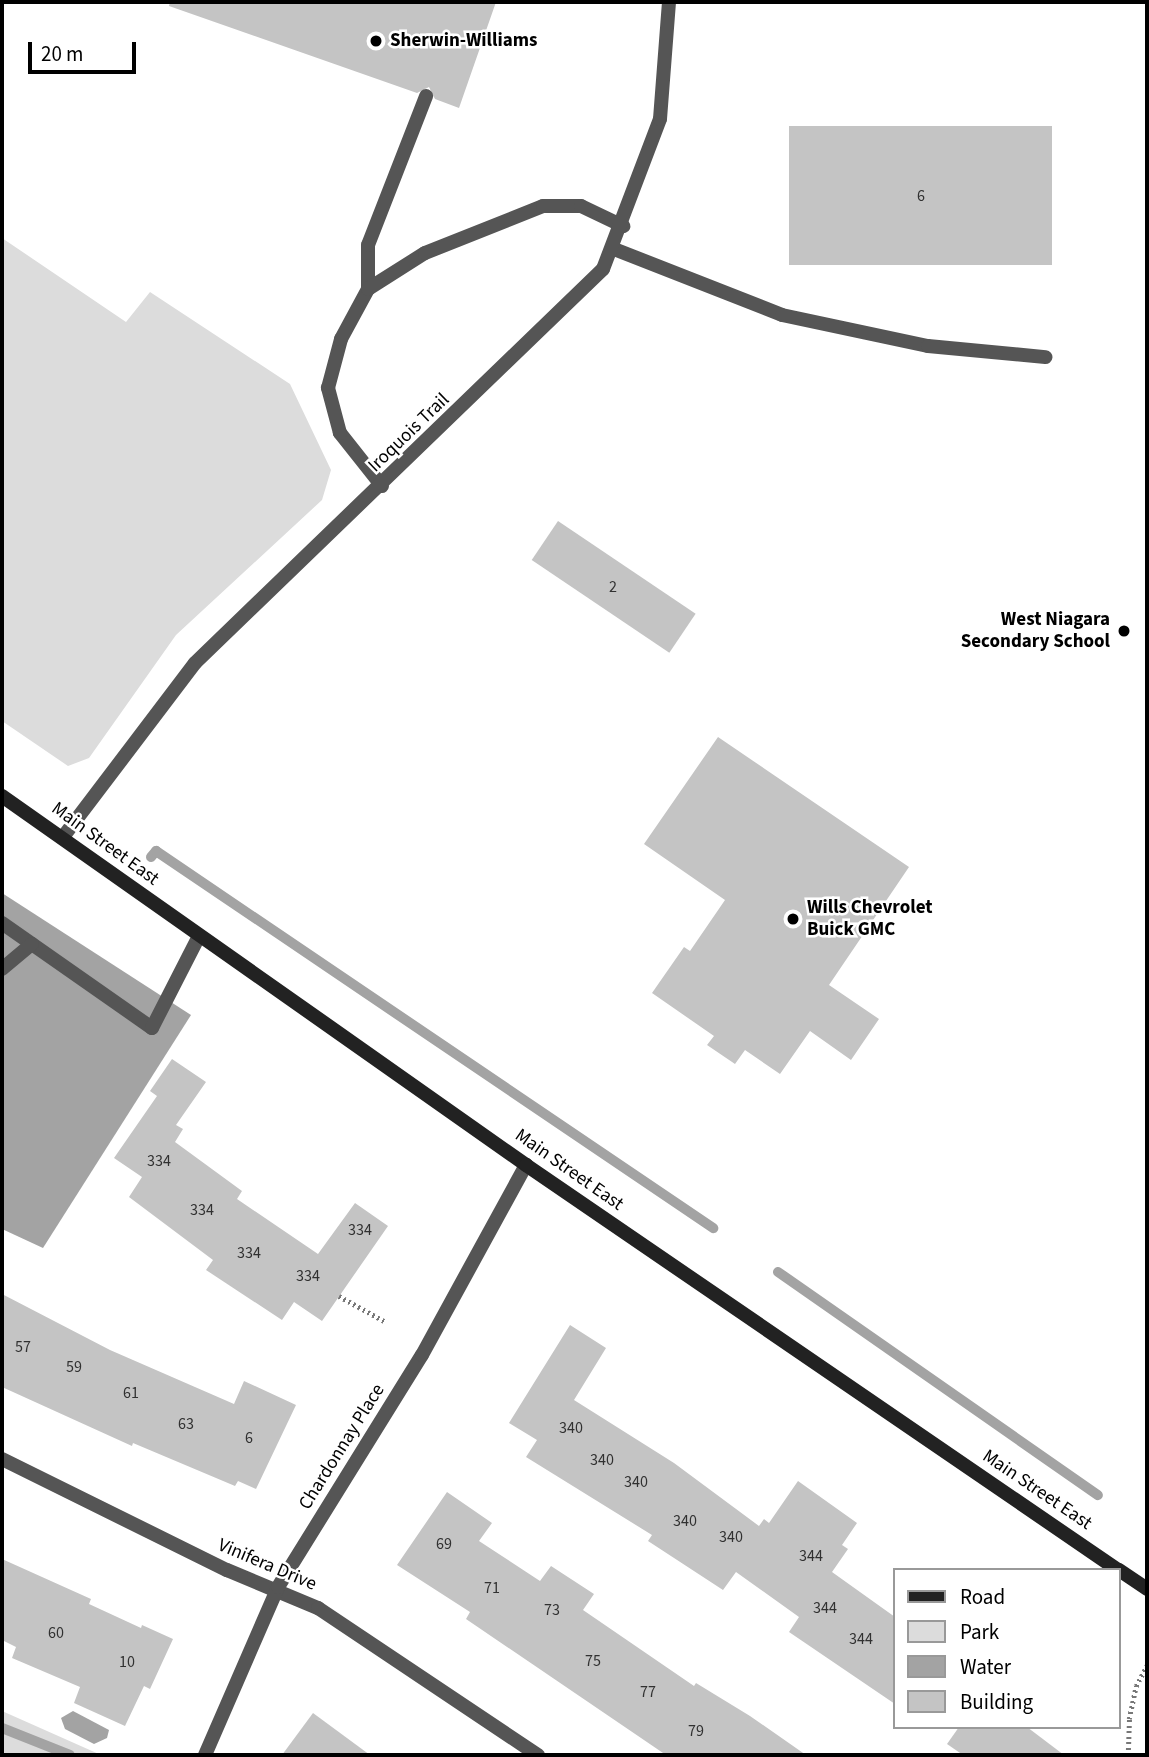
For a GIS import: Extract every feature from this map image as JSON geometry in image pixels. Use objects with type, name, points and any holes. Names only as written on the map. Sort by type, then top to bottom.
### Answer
[{"type":"main road","name":"Main Street East","points":[[2,796],[199,936],[370,1051],[527,1166],[1116,1568]]},
{"type":"main road","name":"Main Street East","points":[[1122,1572],[1147,1589]]},
{"type":"street","name":"Iroquois Trail","points":[[63,837],[195,663],[382,486],[603,269],[623,226],[660,118],[669,2]]},
{"type":"street","points":[[382,486],[340,433],[328,388],[341,339],[368,289],[368,245],[426,96]]},
{"type":"street","points":[[368,289],[425,253],[543,206],[581,206],[623,226]]},
{"type":"street","points":[[614,249],[782,315],[928,346],[1045,357]]},
{"type":"street","points":[[2,923],[152,1028],[199,936]]},
{"type":"street","points":[[2,969],[32,944]]},
{"type":"street","name":"Chardonnay Place","points":[[205,1755],[278,1587],[422,1355],[527,1166]]},
{"type":"street","name":"Vinifera Drive","points":[[2,1460],[228,1570],[278,1587],[318,1608],[538,1755]]},
{"type":"path","points":[[339,1296],[386,1322]]},
{"type":"path","points":[[1128,1755],[1129,1720],[1136,1686],[1147,1665]]},
{"type":"green space","points":[[2,238],[126,322],[150,292],[290,384],[331,470],[322,500],[176,635],[89,758],[68,766],[2,721]]},
{"type":"green space","points":[[2,1711],[101,1755],[2,1755]]},
{"type":"water","points":[[2,893],[191,1015],[43,1248],[2,1229]]},
{"type":"water","points":[[73,1711],[109,1730],[107,1738],[94,1744],[65,1729],[61,1718]]},
{"type":"building","name":"Sherwin-Williams","points":[[170,2],[496,2],[459,108],[435,99],[429,87],[417,93],[169,6]]},
{"type":"building","points":[[789,126],[1052,126],[1052,265],[789,265]]},
{"type":"building","points":[[558,521],[696,614],[669,653],[532,560]]},
{"type":"building","name":"Wills Chevrolet Buick GMC","points":[[718,737],[909,867],[829,985],[879,1019],[851,1060],[810,1031],[780,1074],[745,1050],[735,1064],[707,1045],[714,1036],[652,993],[684,947],[690,951],[725,900],[644,844]]},
{"type":"building","points":[[172,1059],[206,1082],[176,1125],[183,1129],[175,1142],[242,1191],[237,1199],[318,1254],[355,1203],[388,1226],[322,1321],[294,1302],[282,1320],[206,1270],[213,1260],[129,1197],[142,1177],[114,1158],[157,1096],[150,1091]]},
{"type":"building","points":[[2,1294],[110,1350],[234,1404],[244,1381],[296,1405],[256,1489],[238,1481],[235,1486],[133,1443],[132,1446],[2,1387]]},
{"type":"building","points":[[570,1325],[606,1348],[574,1400],[674,1463],[759,1526],[764,1519],[769,1523],[798,1481],[857,1523],[842,1545],[848,1549],[832,1572],[894,1616],[894,1703],[789,1632],[799,1617],[736,1572],[723,1590],[648,1541],[652,1535],[526,1457],[537,1440],[509,1423]]},
{"type":"building","points":[[447,1492],[492,1523],[479,1541],[540,1581],[551,1566],[594,1594],[583,1610],[694,1686],[696,1683],[750,1716],[806,1755],[666,1755],[466,1619],[470,1612],[397,1565]]},
{"type":"building","points":[[2,1559],[91,1599],[89,1604],[141,1628],[142,1625],[173,1639],[150,1689],[144,1686],[125,1726],[74,1703],[80,1687],[12,1658],[16,1647],[2,1640]]},
{"type":"building","points":[[313,1713],[370,1755],[282,1755]]},
{"type":"building","points":[[958,1729],[1030,1729],[1064,1755],[963,1755],[947,1744]]},
{"type":"waterway","points":[[151,857],[156,851],[713,1228]]},
{"type":"waterway","points":[[778,1272],[1098,1495]]},
{"type":"waterway","points":[[2,1728],[70,1755]]},
{"type":"place","name":"Sherwin-Williams","points":[[376,41]]},
{"type":"place","name":"West Niagara Secondary School","points":[[1124,631]]},
{"type":"place","name":"Wills Chevrolet Buick GMC","points":[[793,919]]}]
